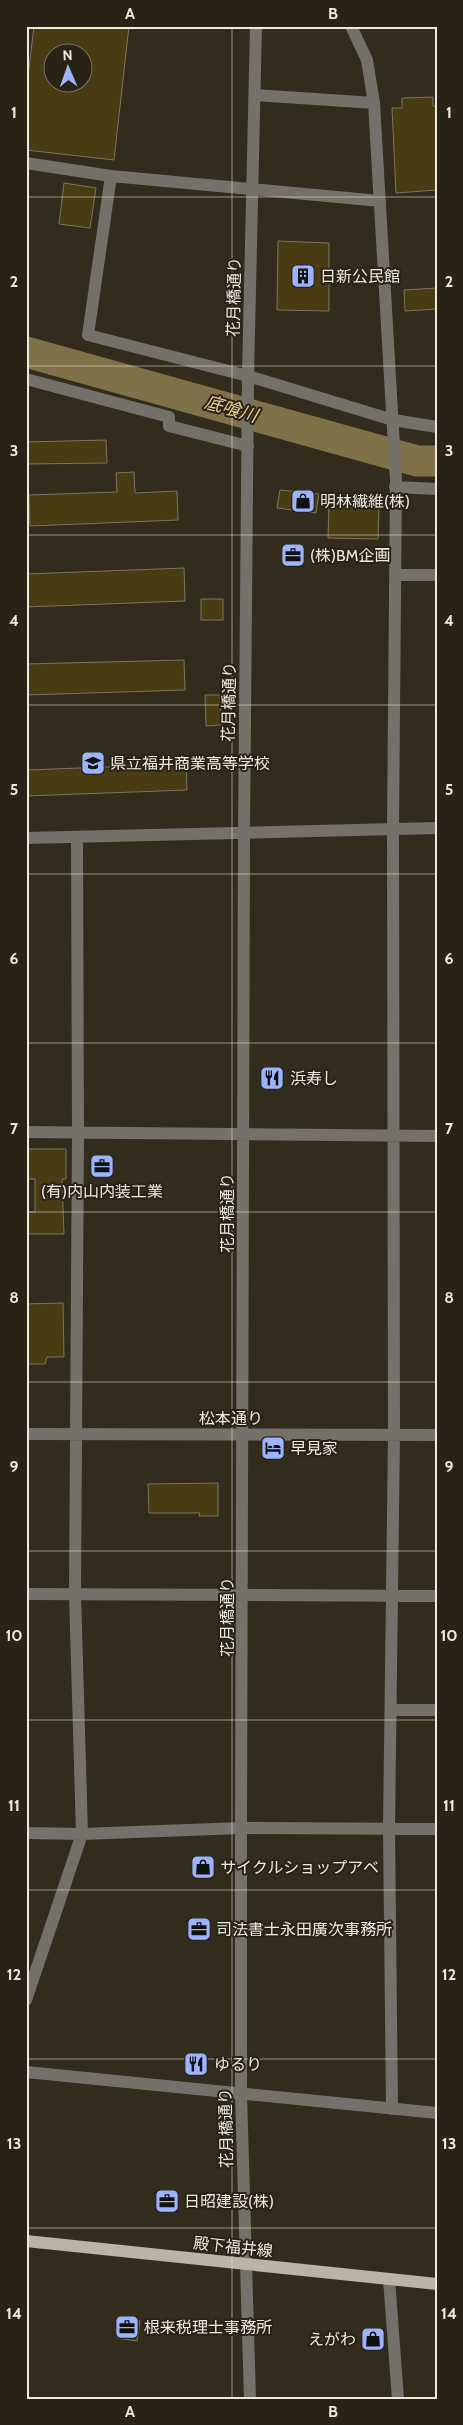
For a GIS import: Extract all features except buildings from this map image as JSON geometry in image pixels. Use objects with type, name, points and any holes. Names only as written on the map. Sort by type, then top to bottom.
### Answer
[{"type":"main road","name":"殿下福井線","points":[[26,2241],[437,2284]]},
{"type":"street","name":"花月橋通り","points":[[250,2399],[241,2094],[241,1828],[244,1434],[244,832],[248,380],[256,26]]},
{"type":"street","points":[[351,26],[368,60],[374,103],[396,484],[393,828],[394,1435],[390,1828],[392,2109]]},
{"type":"street","points":[[255,95],[374,103]]},
{"type":"street","points":[[26,163],[111,176],[380,201]]},
{"type":"street","points":[[111,176],[88,335],[248,380],[394,425],[437,427]]},
{"type":"street","points":[[26,379],[169,417],[170,426],[248,446]]},
{"type":"street","points":[[396,484],[437,489]]},
{"type":"street","points":[[395,575],[437,575]]},
{"type":"street","points":[[26,838],[437,828]]},
{"type":"street","points":[[26,2000],[82,1834],[75,1594],[78,1134],[77,837]]},
{"type":"street","points":[[26,1132],[437,1136]]},
{"type":"street","name":"松本通り","points":[[26,1434],[437,1435]]},
{"type":"street","points":[[26,1594],[437,1596]]},
{"type":"street","points":[[391,1710],[437,1710]]},
{"type":"street","points":[[26,1833],[82,1834],[241,1828],[437,1829]]},
{"type":"street","points":[[26,2072],[437,2114]]},
{"type":"street","points":[[389,2279],[398,2399]]},
{"type":"waterway","name":"底喰川","points":[[26,352],[417,461],[437,461]]},
{"type":"place","name":"日新公民館","points":[[303,276]]},
{"type":"place","name":"明林繊維(株)","points":[[303,501]]},
{"type":"place","name":"(株)BM企画","points":[[293,555]]},
{"type":"place","name":"県立福井商業高等学校","points":[[93,763]]},
{"type":"place","name":"浜寿し","points":[[272,1078]]},
{"type":"place","name":"(有)内山内装工業","points":[[102,1166]]},
{"type":"place","name":"早見家","points":[[273,1448]]},
{"type":"place","name":"サイクルショップアベ","points":[[203,1867]]},
{"type":"place","name":"司法書士永田廣次事務所","points":[[199,1929]]},
{"type":"place","name":"ゆるり","points":[[196,2064]]},
{"type":"place","name":"日昭建設(株)","points":[[167,2201]]},
{"type":"place","name":"根来税理士事務所","points":[[127,2327]]},
{"type":"place","name":"えがわ","points":[[373,2339]]}]
